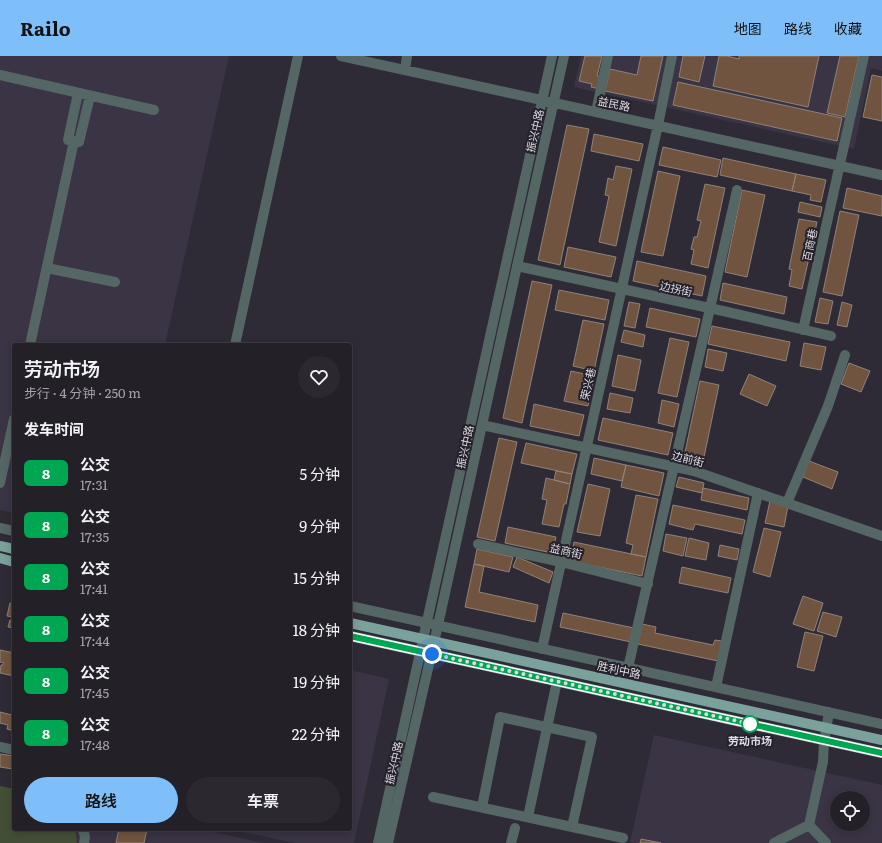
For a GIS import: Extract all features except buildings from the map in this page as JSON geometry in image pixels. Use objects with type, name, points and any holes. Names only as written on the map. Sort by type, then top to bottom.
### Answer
[{"type":"main road","points":[[0,546],[12,549]]},
{"type":"main road","points":[[0,558],[12,561]]},
{"type":"main road","name":"胜利中路","points":[[352,623],[882,740]]},
{"type":"main road","points":[[352,636],[882,753]]},
{"type":"street","points":[[235,343],[298,56]]},
{"type":"street","name":"益民路","points":[[341,56],[882,175]]},
{"type":"street","points":[[405,70],[408,56]]},
{"type":"street","name":"振兴中路","points":[[378,843],[552,56]]},
{"type":"street","name":"振兴中路","points":[[388,843],[432,654],[516,266],[564,56]]},
{"type":"street","points":[[596,112],[608,56]]},
{"type":"street","name":"荣兴巷","points":[[542,649],[672,56]]},
{"type":"street","name":"百商巷","points":[[803,330],[864,56]]},
{"type":"street","points":[[0,75],[154,110]]},
{"type":"street","points":[[78,93],[68,140],[79,142],[90,96]]},
{"type":"street","points":[[30,343],[74,141]]},
{"type":"street","points":[[628,668],[737,190]]},
{"type":"street","name":"边拐街","points":[[516,266],[831,336]]},
{"type":"street","points":[[47,268],[114,282]]},
{"type":"street","points":[[788,503],[828,406],[845,355]]},
{"type":"street","name":"边前街","points":[[482,425],[694,472],[882,536]]},
{"type":"street","points":[[0,483],[12,428]]},
{"type":"street","points":[[716,687],[758,493]]},
{"type":"street","points":[[0,528],[12,531]]},
{"type":"street","name":"益商街","points":[[478,544],[561,562],[648,584]]},
{"type":"street","points":[[352,606],[882,724]]},
{"type":"street","points":[[528,817],[557,681]]},
{"type":"street","points":[[809,825],[823,762],[824,740],[829,712]]},
{"type":"street","points":[[482,807],[500,717],[592,737],[572,827]]},
{"type":"street","points":[[0,747],[12,750]]},
{"type":"street","points":[[434,797],[623,838]]},
{"type":"street","points":[[774,843],[809,825]]},
{"type":"street","points":[[809,825],[826,843]]},
{"type":"street","points":[[511,843],[515,828]]},
{"type":"street","points":[[84,831],[85,837],[84,843]]},
{"type":"shaded area","points":[[0,56],[229,56],[165,343],[12,343],[12,513],[0,510]]},
{"type":"shaded area","points":[[581,56],[882,56],[882,71],[871,68],[854,149],[574,87]]},
{"type":"shaded area","points":[[352,670],[389,679],[354,843],[295,843],[238,831],[352,831]]},
{"type":"shaded area","points":[[654,735],[882,785],[882,843],[630,843]]},
{"type":"shaded area","points":[[0,786],[12,789],[12,831],[208,831],[264,843],[0,843]]},
{"type":"green space","points":[[0,786],[12,789],[12,831],[75,831],[77,843],[0,843]]},
{"type":"bus line","name":"8","points":[[352,636],[882,753]]},
{"type":"place","name":"劳动市场","points":[[750,724]]},
{"type":"route","points":[[432,654],[750,724]]}]
